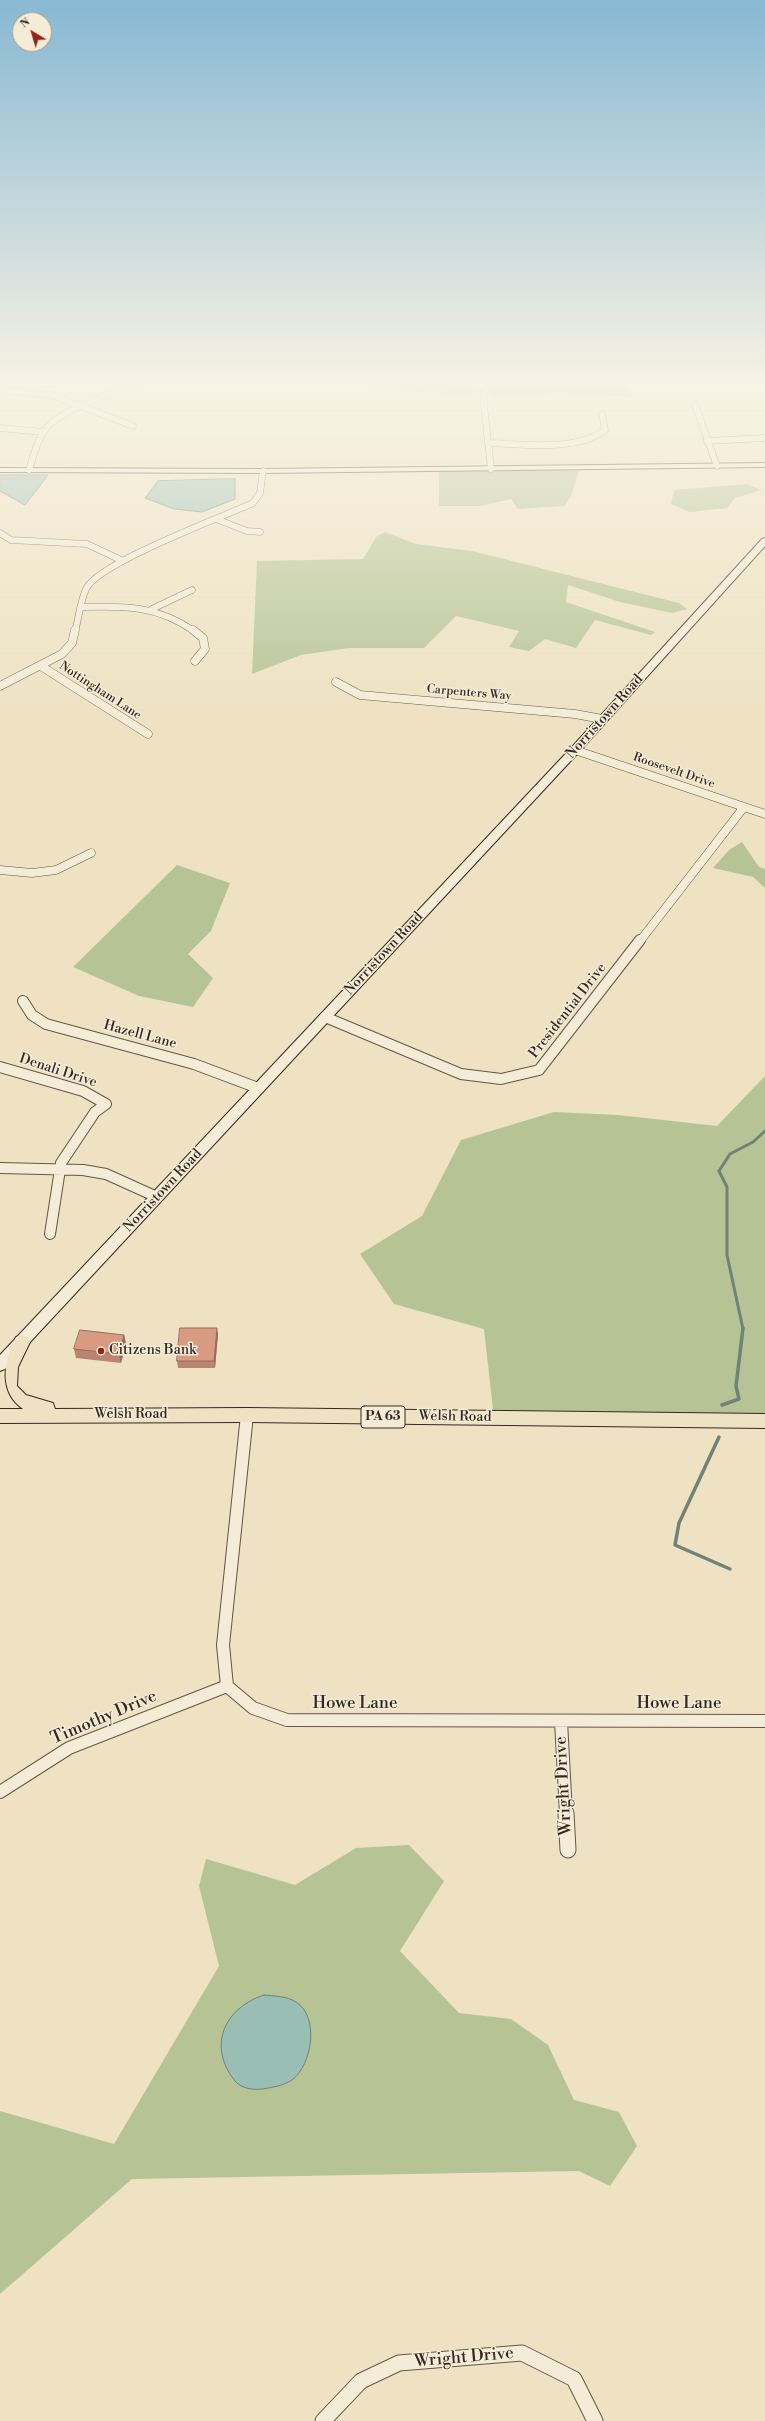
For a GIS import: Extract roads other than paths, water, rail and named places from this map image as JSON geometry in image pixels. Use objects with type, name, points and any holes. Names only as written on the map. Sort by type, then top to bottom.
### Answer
[{"type":"main road","name":"Norristown Road","points":[[0,1365],[575,750],[765,541]]},
{"type":"main road","points":[[22,1342],[9,1361],[5,1384],[9,1394],[17,1402],[43,1408],[115,1415]]},
{"type":"main road","name":"Welsh Road","points":[[0,1416],[247,1415],[765,1421]]},
{"type":"street","points":[[0,686],[62,654],[72,643],[89,583],[102,572],[216,519],[257,499],[259,496]]},
{"type":"street","points":[[216,519],[247,531],[260,532]]},
{"type":"street","points":[[0,533],[11,540]]},
{"type":"street","points":[[0,544],[11,540],[87,544],[123,561]]},
{"type":"street","points":[[152,608],[192,590]]},
{"type":"street","points":[[81,607],[152,608],[166,614],[203,638],[205,649],[195,660]]},
{"type":"street","name":"Nottingham Lane","points":[[41,666],[148,734]]},
{"type":"street","name":"Carpenters Way","points":[[336,682],[360,695],[575,714],[602,719]]},
{"type":"street","name":"Roosevelt Drive","points":[[575,750],[765,814]]},
{"type":"street","name":"Presidential Drive","points":[[325,1017],[461,1074],[482,1080],[509,1079],[539,1070],[744,807]]},
{"type":"street","points":[[0,870],[32,873],[56,870],[91,853]]},
{"type":"street","name":"Hazell Lane","points":[[23,1001],[27,1011],[36,1020],[46,1024],[194,1064],[258,1088]]},
{"type":"street","name":"Denali Drive","points":[[0,1067],[83,1091],[106,1104],[95,1112],[68,1150],[60,1169]]},
{"type":"street","points":[[0,1168],[60,1169],[106,1174],[157,1197]]},
{"type":"street","points":[[50,1234],[60,1169]]},
{"type":"street","points":[[228,1686],[223,1646],[247,1415]]},
{"type":"street","name":"Howe Lane","points":[[228,1686],[253,1708],[287,1720],[765,1721]]},
{"type":"street","name":"Timothy Drive","points":[[0,1792],[69,1748],[228,1686]]},
{"type":"street","name":"Wright Drive","points":[[561,1721],[568,1850]]},
{"type":"street","name":"Wright Drive","points":[[323,2421],[361,2381],[399,2363],[522,2353],[574,2379],[595,2421]]},
{"type":"water","points":[[9,496],[32,496],[25,505]]},
{"type":"water","points":[[147,496],[235,496],[235,499],[202,512],[174,509],[145,498]]},
{"type":"water","points":[[264,1995],[289,1999],[296,2002],[304,2009],[311,2029],[310,2041],[304,2064],[299,2073],[292,2080],[274,2087],[252,2089],[241,2086],[235,2081],[227,2068],[222,2055],[221,2042],[224,2030],[230,2019],[239,2009],[250,2001]]},
{"type":"waterway","points":[[743,1329],[727,1255],[727,1187],[719,1171],[730,1154],[753,1142],[765,1131]]},
{"type":"waterway","points":[[722,1405],[739,1399],[736,1386],[743,1329]]},
{"type":"waterway","points":[[719,1437],[679,1523],[675,1545],[730,1569]]},
{"type":"place","name":"Citizens Bank","points":[[101,1351]]}]
